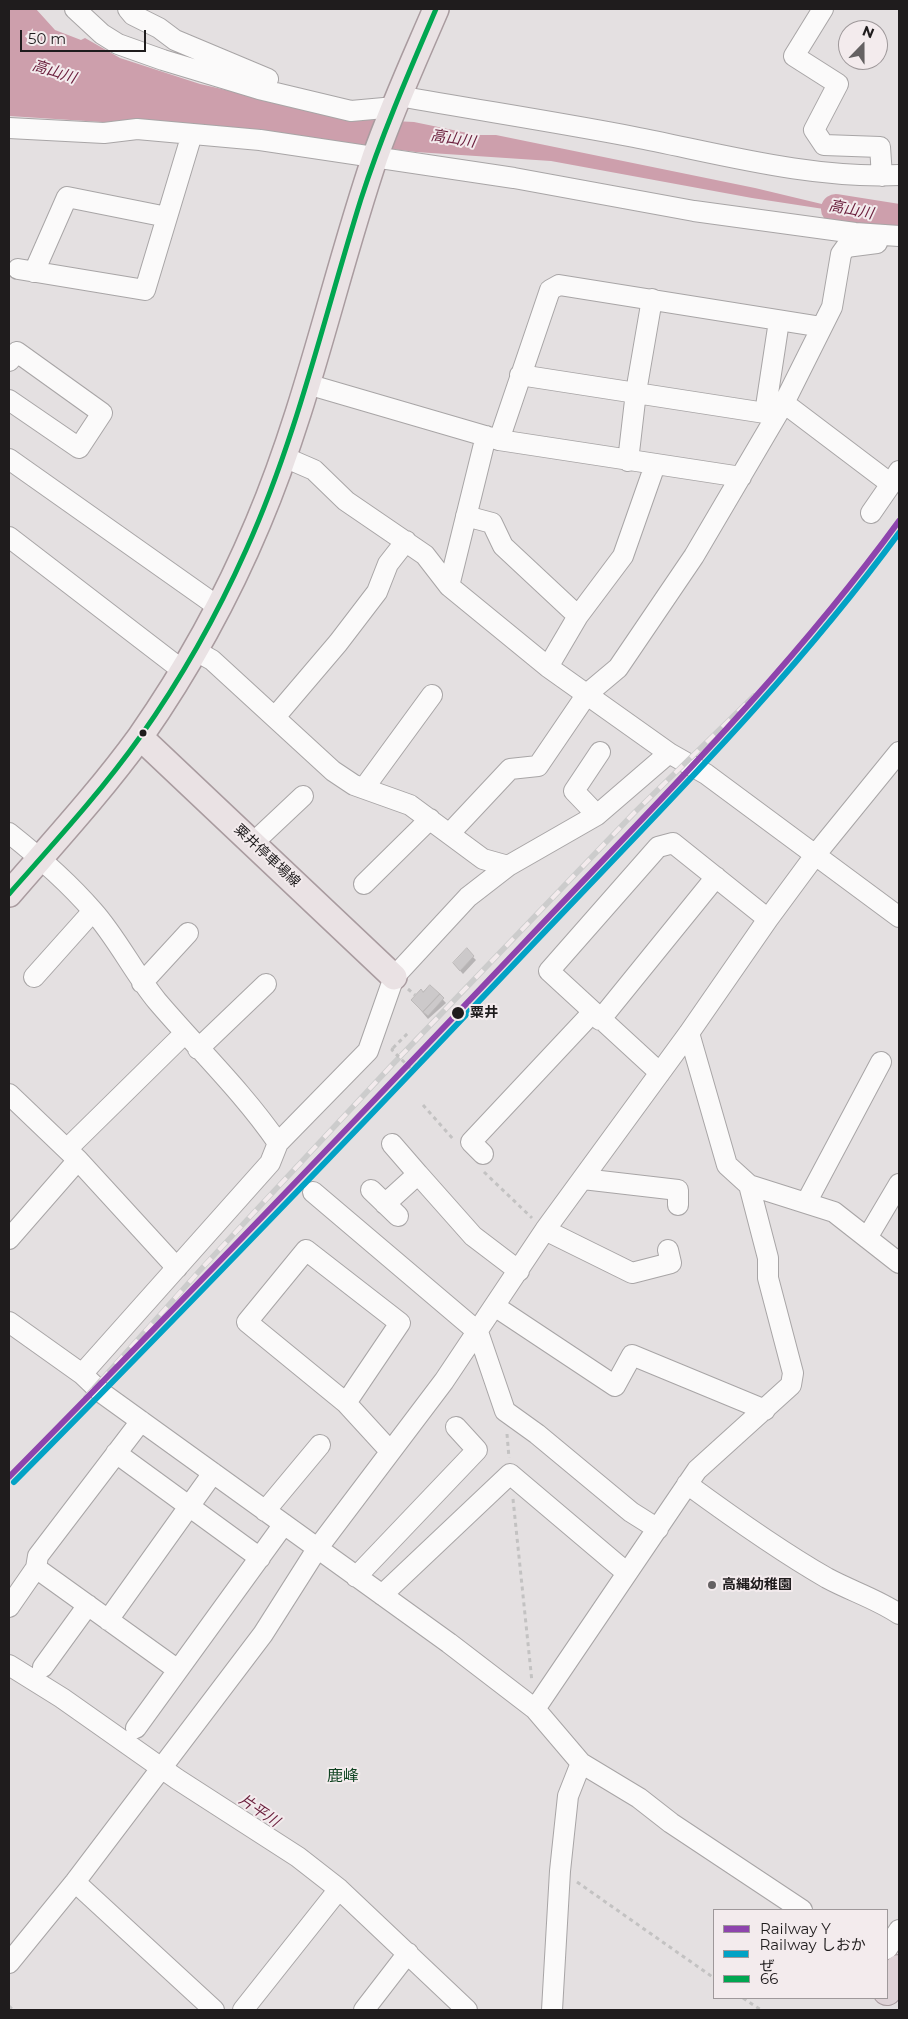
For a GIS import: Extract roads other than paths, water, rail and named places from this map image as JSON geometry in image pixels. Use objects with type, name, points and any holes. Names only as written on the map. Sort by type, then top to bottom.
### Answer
[{"type":"highway","points":[[888,1989],[899,1969]]},
{"type":"highway","points":[[876,2010],[882,1999]]},
{"type":"main road","points":[[9,894],[140,737],[188,660],[258,524],[284,457],[377,153],[436,9]]},
{"type":"main road","name":"粟井停車場線","points":[[140,737],[394,977]]},
{"type":"street","points":[[74,9],[102,34],[118,44],[172,63],[259,89],[351,111],[395,106]]},
{"type":"street","points":[[128,9],[133,15],[159,28],[175,40],[268,79],[332,95],[395,106],[558,122],[787,168],[890,176],[880,147],[824,145],[814,130],[838,84],[794,56],[823,9]]},
{"type":"street","points":[[9,128],[104,133],[137,129],[377,153],[694,211],[854,233],[899,236]]},
{"type":"street","points":[[167,217],[67,197],[26,270],[145,290],[167,217],[192,134]]},
{"type":"street","points":[[450,833],[510,770],[538,766],[587,694],[618,668],[694,556],[784,403],[832,307],[841,254],[846,247],[899,241]]},
{"type":"street","points":[[449,586],[466,516],[492,438],[520,375],[550,290],[559,285],[568,285],[822,327]]},
{"type":"street","points":[[628,461],[636,392],[652,299]]},
{"type":"street","points":[[520,375],[766,413],[779,321]]},
{"type":"street","points":[[9,361],[17,352],[102,413],[79,448],[9,400]]},
{"type":"street","points":[[307,384],[492,438],[628,461],[740,476]]},
{"type":"street","points":[[784,403],[895,478],[871,514]]},
{"type":"street","points":[[284,457],[314,470],[346,501],[406,540],[425,555],[449,586],[548,667],[669,753],[706,774],[899,917]]},
{"type":"street","points":[[9,459],[217,606]]},
{"type":"street","points":[[548,667],[578,616],[623,556],[655,465]]},
{"type":"street","points":[[466,516],[492,523],[503,546],[578,616]]},
{"type":"street","points":[[9,537],[188,660],[212,660],[333,771],[354,785],[410,805],[484,859],[508,866]]},
{"type":"street","points":[[275,717],[377,592],[388,564],[406,540]]},
{"type":"street","points":[[364,788],[432,695]]},
{"type":"street","points":[[597,815],[574,791],[600,752]]},
{"type":"street","points":[[9,1963],[76,1882],[263,1634],[317,1549],[496,1307],[545,1230],[689,1033],[768,919],[816,854],[899,752]]},
{"type":"street","points":[[82,1374],[270,1163],[278,1143],[368,1051],[394,977],[468,897],[508,866],[597,815],[669,753]]},
{"type":"street","points":[[253,843],[303,796]]},
{"type":"street","points":[[364,884],[430,819]]},
{"type":"street","points":[[9,833],[40,858],[94,911],[142,983],[184,1034],[258,1114],[278,1143]]},
{"type":"street","points":[[660,1073],[549,971],[658,846],[674,843],[768,919]]},
{"type":"street","points":[[483,1154],[471,1142],[596,1016],[716,877]]},
{"type":"street","points":[[34,977],[94,911]]},
{"type":"street","points":[[142,983],[188,933]]},
{"type":"street","points":[[198,1049],[266,984]]},
{"type":"street","points":[[689,1033],[727,1166],[749,1185],[834,1212],[899,1263]]},
{"type":"street","points":[[9,1239],[73,1155],[184,1034]]},
{"type":"street","points":[[806,1203],[881,1062]]},
{"type":"street","points":[[9,1094],[73,1155],[177,1268]]},
{"type":"street","points":[[392,1144],[473,1236],[519,1271]]},
{"type":"street","points":[[385,1203],[418,1174]]},
{"type":"street","points":[[583,1178],[678,1190],[678,1205]]},
{"type":"street","points":[[867,1238],[899,1184]]},
{"type":"street","points":[[535,1709],[697,1470],[791,1385],[793,1373],[768,1278],[768,1258],[749,1185]]},
{"type":"street","points":[[313,1192],[478,1332],[504,1411],[537,1434],[631,1512],[658,1529]]},
{"type":"street","points":[[545,1230],[632,1273],[671,1263],[668,1250]]},
{"type":"street","points":[[346,1403],[400,1323],[306,1250],[247,1322],[346,1403],[390,1451]]},
{"type":"street","points":[[496,1307],[615,1386],[632,1355],[765,1410]]},
{"type":"street","points":[[9,1322],[82,1374],[102,1393],[382,1595],[535,1709],[581,1763],[639,1798],[671,1823],[800,1909]]},
{"type":"street","points":[[9,1607],[36,1568],[38,1556],[141,1421]]},
{"type":"street","points":[[356,1577],[478,1450],[456,1427]]},
{"type":"street","points":[[265,1511],[320,1445]]},
{"type":"street","points":[[116,1453],[260,1558]]},
{"type":"street","points":[[108,1620],[213,1473]]},
{"type":"street","points":[[382,1595],[510,1474],[627,1573]]},
{"type":"street","points":[[687,1484],[754,1533],[829,1578],[884,1604],[899,1614]]},
{"type":"street","points":[[136,1728],[284,1524]]},
{"type":"street","points":[[36,1568],[178,1670]]},
{"type":"street","points":[[43,1667],[88,1606]]},
{"type":"street","points":[[9,1665],[164,1764],[298,1857],[339,1889],[467,2010]]},
{"type":"street","points":[[552,2010],[560,1870],[568,1796],[581,1763]]},
{"type":"street","points":[[76,1882],[214,2010]]},
{"type":"street","points":[[243,2010],[339,1889]]},
{"type":"street","points":[[888,1947],[899,1930]]},
{"type":"street","points":[[364,2010],[408,1953]]},
{"type":"street","points":[[888,1958],[899,1964]]},
{"type":"water","points":[[9,9],[36,9],[55,30],[81,40],[85,38],[120,58],[200,84],[352,119],[414,122],[477,135],[496,135],[755,188],[876,217],[752,198],[551,161],[416,152],[143,119],[117,123],[9,116]]},
{"type":"waterway","name":"高山川","points":[[836,209],[899,219]]},
{"type":"railway","points":[[86,1397],[203,1267],[392,1065],[635,812],[754,696]]},
{"type":"rail line","name":"Y","points":[[9,1477],[268,1211],[670,790],[812,632],[899,521]]},
{"type":"rail line","name":"しおかぜ","points":[[14,1482],[276,1214],[677,793],[814,640],[899,533]]},
{"type":"place","name":"粟井","points":[[458,1013]]},
{"type":"place","name":"高縄幼稚園","points":[[712,1585]]},
{"type":"district","name":"鹿峰","points":[[343,1776]]},
{"type":"water label","name":"片平川","points":[[259,1811]]}]
